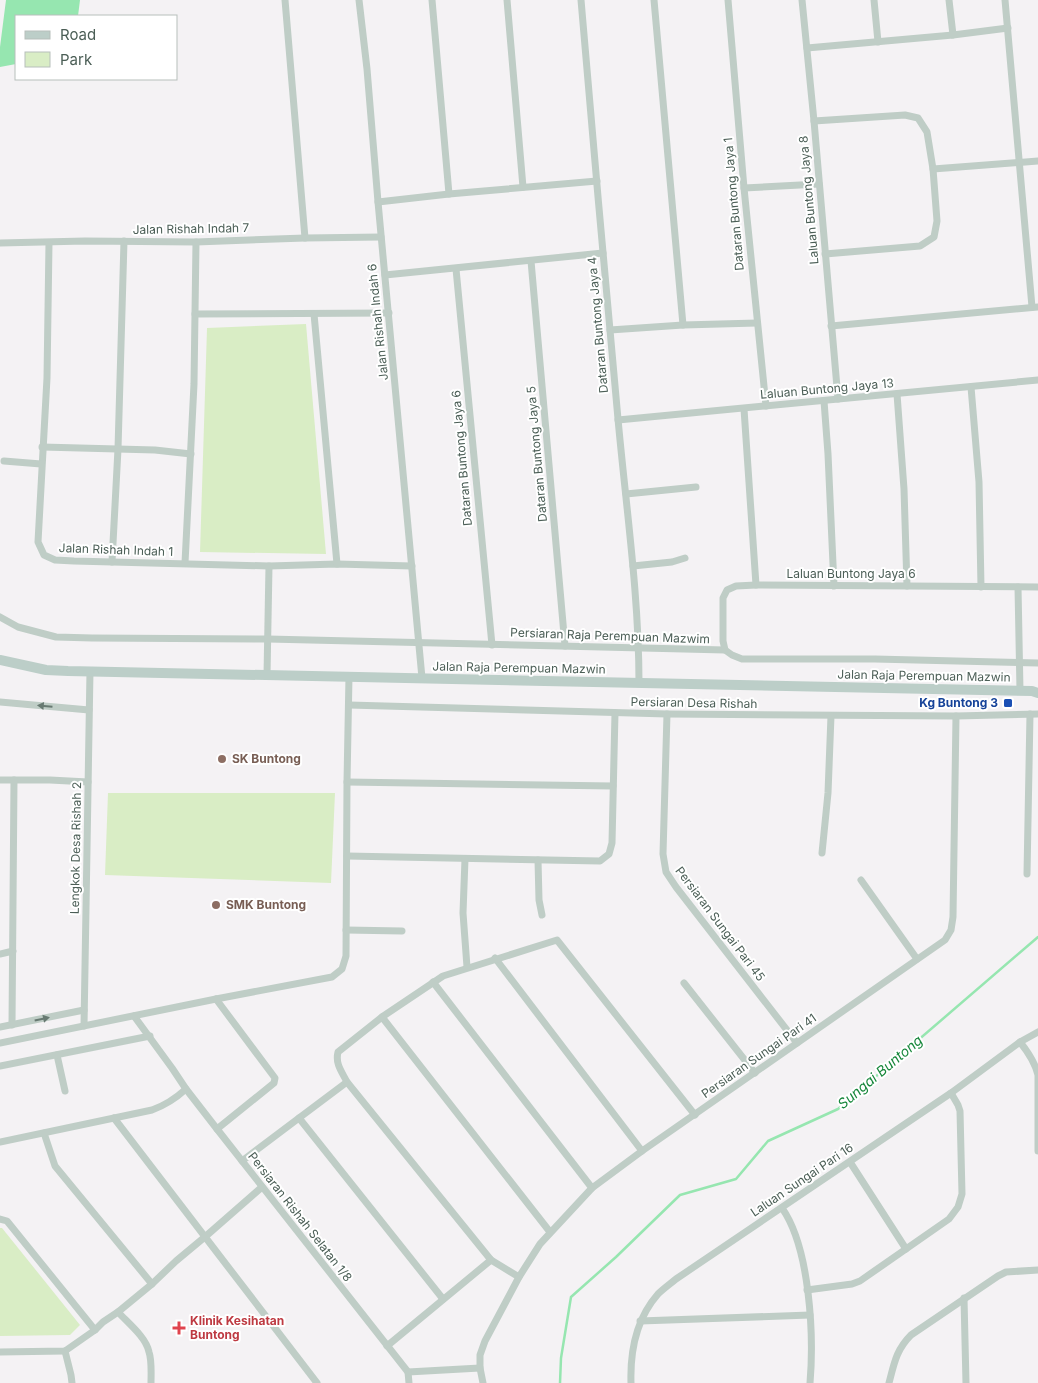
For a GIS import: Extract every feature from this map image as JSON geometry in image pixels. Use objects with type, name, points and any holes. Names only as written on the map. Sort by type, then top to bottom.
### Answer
[{"type":"main road","name":"Jalan Raja Perempuan Mazwin","points":[[0,660],[46,670],[1036,691]]},
{"type":"street","points":[[285,0],[305,238]]},
{"type":"street","name":"Jalan Rishah Indah 6","points":[[360,0],[422,678]]},
{"type":"street","points":[[432,0],[449,194]]},
{"type":"street","points":[[507,0],[524,187]]},
{"type":"street","name":"Dataran Buntong Jaya 4","points":[[581,0],[618,420],[633,566],[640,683]]},
{"type":"street","points":[[654,0],[683,325]]},
{"type":"street","name":"Dataran Buntong Jaya 1","points":[[728,0],[744,188],[766,406]]},
{"type":"street","name":"Laluan Buntong Jaya 8","points":[[802,0],[838,399]]},
{"type":"street","points":[[874,0],[878,42]]},
{"type":"street","points":[[949,0],[954,34]]},
{"type":"street","points":[[831,326],[1035,307],[1005,0]]},
{"type":"street","points":[[807,48],[1008,28]]},
{"type":"street","points":[[814,121],[905,115],[918,118],[927,132],[933,169],[937,221],[934,237],[920,246],[825,254]]},
{"type":"street","points":[[933,169],[1038,161]]},
{"type":"street","points":[[378,202],[597,181]]},
{"type":"street","points":[[744,188],[819,184]]},
{"type":"street","name":"Jalan Rishah Indah 7","points":[[0,243],[196,242],[382,237]]},
{"type":"street","points":[[112,562],[118,449],[124,241]]},
{"type":"street","points":[[185,563],[194,384],[196,242]]},
{"type":"street","name":"Jalan Rishah Indah 1","points":[[49,243],[47,378],[38,542],[44,555],[55,560],[112,562],[269,566],[337,564],[412,566]]},
{"type":"street","points":[[385,276],[604,253]]},
{"type":"street","name":"Dataran Buntong Jaya 5","points":[[531,261],[565,646]]},
{"type":"street","name":"Dataran Buntong Jaya 6","points":[[456,268],[492,644]]},
{"type":"street","points":[[194,314],[389,313]]},
{"type":"street","points":[[314,314],[337,564]]},
{"type":"street","points":[[610,330],[683,325],[757,323]]},
{"type":"street","name":"Laluan Buntong Jaya 13","points":[[618,420],[1038,380]]},
{"type":"street","points":[[971,387],[979,482],[981,587]]},
{"type":"street","points":[[897,394],[904,489],[907,586]]},
{"type":"street","points":[[824,401],[834,586]]},
{"type":"street","points":[[744,409],[756,585]]},
{"type":"street","points":[[42,447],[155,450],[191,454]]},
{"type":"street","points":[[4,461],[41,464]]},
{"type":"street","points":[[626,494],[696,487]]},
{"type":"street","points":[[633,566],[672,562],[685,558]]},
{"type":"street","points":[[267,675],[269,566]]},
{"type":"street","name":"Laluan Buntong Jaya 6","points":[[725,650],[723,640],[723,598],[727,590],[736,586],[1038,587]]},
{"type":"street","points":[[1018,587],[1020,691]]},
{"type":"street","name":"Persiaran Raja Perempuan Mazwim","points":[[0,617],[18,628],[56,637],[268,639],[725,650],[742,659],[875,659],[1038,663]]},
{"type":"street","name":"Lengkok Desa Rishah 2","points":[[84,1026],[90,671]]},
{"type":"street","points":[[0,1044],[216,999],[332,978],[342,969],[346,956],[349,676]]},
{"type":"street","points":[[0,702],[90,710]]},
{"type":"street","name":"Persiaran Desa Rishah","points":[[349,705],[667,714],[831,716],[1034,714]]},
{"type":"street","points":[[347,856],[600,861],[610,854],[612,843],[615,713]]},
{"type":"street","name":"Persiaran Sungai Pari 45","points":[[667,714],[664,854],[666,872],[797,1043]]},
{"type":"street","points":[[1027,874],[1034,714]]},
{"type":"street","points":[[822,853],[828,793],[831,716]]},
{"type":"street","name":"Persiaran Sungai Pari 41","points":[[483,1383],[480,1355],[519,1277],[550,1232],[592,1188],[642,1150],[945,940],[951,930],[953,917],[956,716]]},
{"type":"street","points":[[0,780],[88,782]]},
{"type":"street","points":[[12,1025],[14,780]]},
{"type":"street","points":[[347,782],[613,786]]},
{"type":"street","points":[[465,859],[463,913],[467,967]]},
{"type":"street","points":[[538,860],[539,900],[542,916]]},
{"type":"street","points":[[861,880],[917,959]]},
{"type":"street","points":[[346,930],[402,931]]},
{"type":"street","points":[[519,1277],[491,1260],[348,1082],[338,1065],[336,1058],[338,1052],[382,1017],[442,976],[557,940],[695,1115]]},
{"type":"street","points":[[0,954],[13,951]]},
{"type":"street","points":[[495,958],[642,1150]]},
{"type":"street","points":[[433,982],[592,1188]]},
{"type":"street","points":[[684,983],[755,1073]]},
{"type":"street","points":[[216,999],[275,1078],[274,1083],[217,1129]]},
{"type":"street","points":[[0,1028],[84,1010]]},
{"type":"street","name":"Persiaran Rishah Selatan 1/8","points":[[134,1016],[186,1089],[408,1372]]},
{"type":"street","points":[[382,1017],[550,1232]]},
{"type":"street","name":"Laluan Sungai Pari 16","points":[[631,1383],[631,1358],[640,1321],[658,1294],[676,1279],[951,1093],[1020,1042],[1038,1032]]},
{"type":"street","points":[[0,1066],[150,1036]]},
{"type":"street","points":[[1020,1042],[1036,1065],[1038,1075],[1038,1151]]},
{"type":"street","points":[[57,1055],[65,1091]]},
{"type":"street","points":[[242,1161],[348,1082]]},
{"type":"street","points":[[0,1142],[152,1110],[176,1099],[186,1089]]},
{"type":"street","points":[[807,1290],[852,1284],[860,1281],[948,1219],[958,1207],[962,1194],[960,1111],[951,1093]]},
{"type":"street","points":[[114,1118],[317,1383]]},
{"type":"street","points":[[299,1118],[443,1299]]},
{"type":"street","points":[[44,1133],[55,1166],[152,1284]]},
{"type":"street","points":[[850,1162],[906,1249]]},
{"type":"street","points":[[0,1352],[65,1352],[152,1284],[262,1187]]},
{"type":"street","points":[[782,1208],[795,1233],[807,1290],[812,1344],[810,1383]]},
{"type":"street","points":[[0,1219],[8,1221],[95,1330]]},
{"type":"street","points":[[387,1346],[491,1260]]},
{"type":"street","points":[[889,1383],[897,1353],[911,1335],[964,1298],[1006,1272],[1038,1270]]},
{"type":"street","points":[[964,1298],[966,1383]]},
{"type":"street","points":[[118,1312],[145,1342],[149,1350],[151,1383]]},
{"type":"street","points":[[640,1321],[810,1315]]},
{"type":"street","points":[[65,1352],[72,1383]]},
{"type":"street","points":[[409,1383],[408,1372],[480,1368]]},
{"type":"green space","points":[[306,324],[326,554],[200,552],[207,328]]},
{"type":"green space","points":[[108,793],[335,793],[331,883],[105,875]]},
{"type":"green space","points":[[0,1228],[2,1228],[80,1325],[70,1335],[0,1336]]},
{"type":"shaded area","points":[[6,0],[80,0],[78,15],[15,15],[15,64],[0,67],[0,47]]},
{"type":"waterway","name":"Sungai Buntong","points":[[560,1383],[561,1358],[571,1297],[616,1257],[680,1195],[736,1179],[768,1141],[838,1109],[1038,937]]},
{"type":"place","name":"Kg Buntong 3","points":[[1008,703]]},
{"type":"place","name":"SK Buntong","points":[[222,759]]},
{"type":"place","name":"SMK Buntong","points":[[216,905]]},
{"type":"place","name":"Klinik Kesihatan Buntong","points":[[179,1328]]}]
